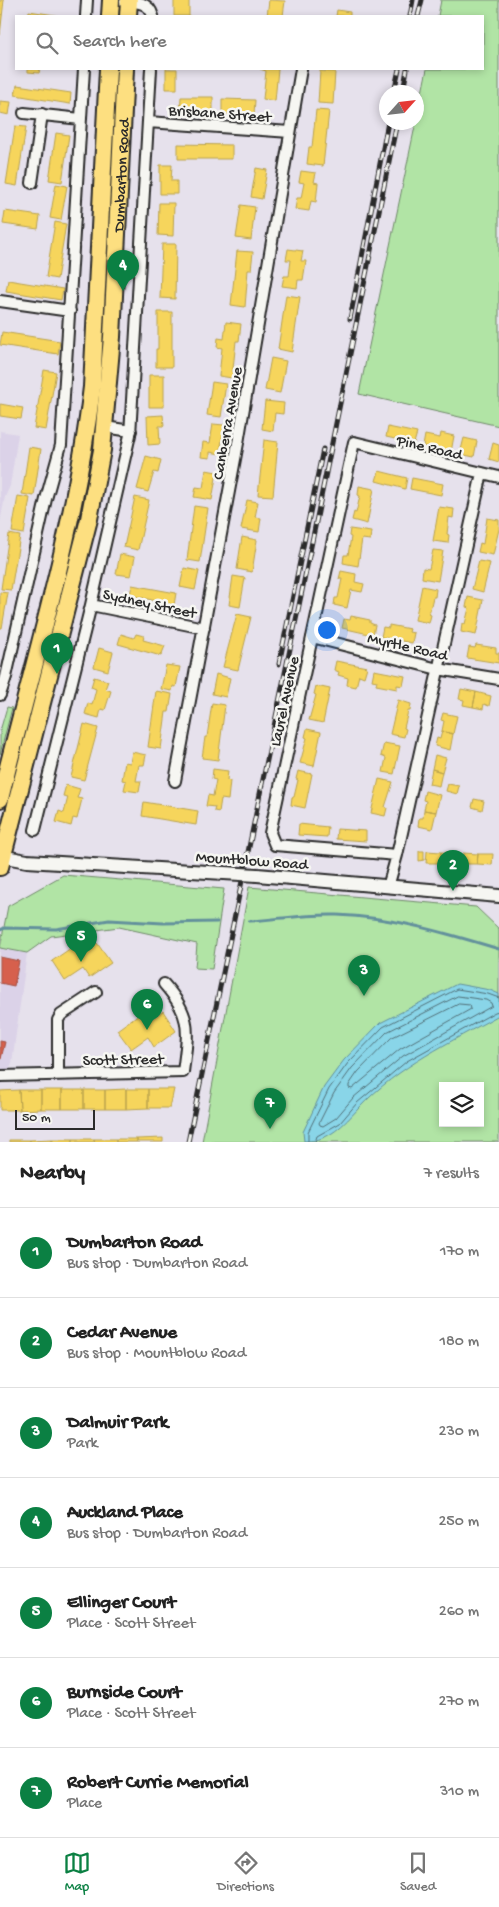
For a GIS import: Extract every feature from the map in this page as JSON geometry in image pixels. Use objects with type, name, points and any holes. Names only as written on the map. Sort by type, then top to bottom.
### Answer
[{"type":"main road","name":"Dumbarton Road","points":[[0,799],[66,538],[86,438],[92,388],[108,70]]},
{"type":"main road","name":"Dumbarton Road","points":[[1,860],[97,486],[105,427],[111,346],[126,70]]},
{"type":"street","points":[[86,15],[87,0]]},
{"type":"street","points":[[111,6],[129,6],[142,3],[148,6],[152,15]]},
{"type":"street","points":[[0,695],[6,677],[60,445],[84,70]]},
{"type":"street","name":"Dumbarton Road","points":[[35,830],[91,605],[131,431],[150,70]]},
{"type":"street","name":"Canberra Avenue","points":[[175,781],[238,443],[301,70]]},
{"type":"street","points":[[24,113],[81,118]]},
{"type":"street","points":[[32,183],[42,114]]},
{"type":"street","name":"Brisbane Street","points":[[148,122],[290,132]]},
{"type":"street","points":[[0,301],[70,311]]},
{"type":"street","points":[[105,427],[131,431]]},
{"type":"street","name":"Pine Road","points":[[354,442],[499,477]]},
{"type":"street","name":"Laurel Avenue","points":[[354,442],[270,833],[275,845],[397,855]]},
{"type":"street","points":[[388,887],[397,855],[482,473]]},
{"type":"street","name":"Sydney Street","points":[[91,605],[204,628]]},
{"type":"street","name":"Myrtle Road","points":[[312,637],[438,668],[499,679]]},
{"type":"street","name":"Mountblow Road","points":[[1,860],[256,875],[499,896]]},
{"type":"street","name":"Scott Street","points":[[0,1076],[183,1072],[188,1033],[185,1015],[174,995],[164,984]]},
{"type":"street","name":"Scott Street","points":[[58,1075],[58,1020],[61,1015],[96,992]]},
{"type":"shaded area","points":[[0,431],[18,434],[10,486],[5,497],[0,522]]},
{"type":"shaded area","points":[[0,948],[27,953],[12,1063],[0,1087]]},
{"type":"green space","points":[[441,0],[499,0],[499,426],[359,394],[414,130],[424,130],[424,85],[427,70],[484,70],[484,15],[438,15]]},
{"type":"green space","points":[[7,707],[12,708],[0,754],[0,731]]},
{"type":"green space","points":[[63,875],[224,889],[212,969],[195,968],[197,944],[119,927],[51,936],[27,953],[0,948],[8,906]]},
{"type":"green space","points":[[249,887],[476,907],[499,929],[499,1142],[202,1142]]},
{"type":"water","points":[[457,984],[490,990],[499,994],[499,1015],[408,1067],[374,1093],[335,1131],[321,1139],[304,1141],[303,1132],[324,1087],[344,1060],[380,1023]]},
{"type":"building: Homes","points":[[0,0],[4,0],[0,35]]},
{"type":"building: Homes","points":[[174,0],[189,0],[189,15],[174,15]]},
{"type":"building: Homes","points":[[269,0],[285,1],[283,15],[267,15]]},
{"type":"building: Homes","points":[[337,10],[350,12],[350,15],[336,15]]},
{"type":"building: Homes","points":[[29,11],[55,15],[28,15]]},
{"type":"building: Homes","points":[[28,70],[40,70],[39,73],[28,72]]},
{"type":"building: Homes","points":[[166,70],[177,70],[177,89],[166,89]]},
{"type":"building: Homes","points":[[263,70],[278,70],[275,101],[263,99],[266,71]]},
{"type":"building: Homes","points":[[320,71],[335,72],[333,104],[318,103]]},
{"type":"building: Homes","points":[[17,85],[71,93],[70,104],[15,95]]},
{"type":"building: Homes","points":[[181,97],[213,97],[213,112],[180,112]]},
{"type":"building: Homes","points":[[222,99],[255,100],[254,115],[222,114]]},
{"type":"building: Homes","points":[[0,101],[11,102],[9,115],[0,113]]},
{"type":"building: Homes","points":[[316,110],[329,111],[323,166],[307,164],[309,147],[312,147]]},
{"type":"building: Homes","points":[[15,126],[26,127],[17,186],[6,184]]},
{"type":"building: Homes","points":[[56,133],[69,135],[62,182],[49,180]]},
{"type":"building: Homes","points":[[178,144],[232,145],[232,159],[178,159]]},
{"type":"building: Homes","points":[[160,165],[172,165],[171,181],[177,181],[177,194],[160,194]]},
{"type":"building: Homes","points":[[256,168],[267,170],[262,199],[251,197]]},
{"type":"building: Homes","points":[[301,171],[316,173],[314,182],[318,183],[316,202],[311,201],[309,211],[295,209],[297,198],[301,198],[304,183],[299,182]]},
{"type":"building: Homes","points":[[56,184],[67,186],[61,220],[50,218]]},
{"type":"building: Homes","points":[[159,203],[174,203],[173,236],[158,235]]},
{"type":"building: Homes","points":[[241,205],[255,207],[251,240],[236,238]]},
{"type":"building: Homes","points":[[5,211],[40,216],[38,229],[3,224]]},
{"type":"building: Homes","points":[[55,222],[66,224],[57,279],[46,277]]},
{"type":"building: Homes","points":[[162,244],[176,244],[175,299],[160,298]]},
{"type":"building: Homes","points":[[288,249],[303,251],[301,261],[306,261],[303,280],[298,280],[297,288],[282,286],[284,276],[289,276],[291,260],[286,260]]},
{"type":"building: Homes","points":[[237,251],[253,252],[251,270],[248,270],[245,307],[231,305]]},
{"type":"building: Homes","points":[[8,280],[63,289],[61,300],[6,291]]},
{"type":"building: Homes","points":[[286,295],[300,297],[292,352],[278,349]]},
{"type":"building: Homes","points":[[158,312],[172,312],[172,367],[156,367]]},
{"type":"building: Homes","points":[[226,322],[241,324],[239,341],[236,341],[232,378],[219,376],[222,348],[217,347],[218,338],[224,339]]},
{"type":"building: Homes","points":[[2,332],[60,341],[58,354],[0,345]]},
{"type":"building: Homes","points":[[271,358],[286,361],[280,393],[265,390]]},
{"type":"building: Homes","points":[[44,370],[56,372],[46,430],[34,428]]},
{"type":"building: Homes","points":[[149,375],[164,375],[164,407],[149,407]]},
{"type":"building: Homes","points":[[212,382],[226,384],[221,417],[207,415]]},
{"type":"building: Homes","points":[[265,401],[284,403],[283,414],[275,413],[273,431],[262,429]]},
{"type":"building: Homes","points":[[0,404],[23,408],[21,419],[0,416]]},
{"type":"building: Homes","points":[[163,415],[164,426],[159,426],[160,444],[148,445],[147,416]]},
{"type":"building: Homes","points":[[213,424],[224,425],[220,454],[210,452],[210,458],[201,457],[203,442],[210,443]]},
{"type":"building: Homes","points":[[388,427],[417,433],[414,443],[386,437]]},
{"type":"building: Homes","points":[[441,433],[454,436],[451,452],[423,446],[425,435],[440,438]]},
{"type":"building: Homes","points":[[464,438],[477,441],[474,457],[460,454]]},
{"type":"building: Homes","points":[[264,440],[278,442],[273,496],[258,495]]},
{"type":"building: Homes","points":[[493,443],[499,445],[499,462],[489,459]]},
{"type":"building: Homes","points":[[29,447],[41,449],[34,496],[22,494]]},
{"type":"building: Homes","points":[[146,456],[161,460],[158,473],[154,472],[148,492],[137,489]]},
{"type":"building: Homes","points":[[206,470],[217,472],[212,500],[194,497],[196,487],[203,488]]},
{"type":"building: Homes","points":[[379,471],[407,478],[405,489],[376,481]]},
{"type":"building: Homes","points":[[412,478],[443,484],[441,495],[410,489]]},
{"type":"building: Homes","points":[[359,486],[374,489],[367,524],[352,520],[354,512],[356,513],[360,496],[358,495]]},
{"type":"building: Homes","points":[[18,496],[30,498],[24,534],[12,532]]},
{"type":"building: Homes","points":[[135,497],[149,500],[138,550],[124,547]]},
{"type":"building: Homes","points":[[247,500],[258,502],[255,517],[261,518],[259,532],[241,529]]},
{"type":"building: Homes","points":[[194,506],[208,508],[200,562],[187,560]]},
{"type":"building: Homes","points":[[439,507],[454,509],[453,518],[449,517],[448,543],[433,541]]},
{"type":"building: Homes","points":[[487,518],[499,520],[499,529],[493,555],[478,552],[480,543],[483,544]]},
{"type":"building: Homes","points":[[350,529],[371,532],[370,540],[362,539],[358,566],[343,563],[344,555],[348,555],[351,537],[349,536]]},
{"type":"building: Homes","points":[[9,534],[20,536],[11,590],[1,589]]},
{"type":"building: Homes","points":[[242,537],[257,540],[252,572],[237,569]]},
{"type":"building: Homes","points":[[433,550],[443,551],[438,581],[422,578],[423,568],[429,569]]},
{"type":"building: Homes","points":[[120,554],[135,557],[131,576],[116,574]]},
{"type":"building: Homes","points":[[479,561],[490,563],[483,592],[472,589]]},
{"type":"building: Homes","points":[[184,568],[199,571],[195,590],[180,587]]},
{"type":"building: Homes","points":[[341,571],[356,574],[355,582],[364,584],[362,592],[351,590],[347,608],[334,605],[335,598],[338,598],[342,579],[339,579]]},
{"type":"building: Homes","points":[[233,576],[245,578],[240,607],[229,605]]},
{"type":"building: Homes","points":[[132,585],[176,593],[174,605],[130,595]]},
{"type":"building: Homes","points":[[422,586],[436,589],[429,614],[431,615],[429,623],[415,620]]},
{"type":"building: Homes","points":[[0,592],[8,593],[2,628],[0,628]]},
{"type":"building: Homes","points":[[468,597],[483,600],[476,635],[461,632],[462,623],[465,624],[469,608],[466,607]]},
{"type":"building: Homes","points":[[237,614],[251,617],[238,670],[223,667]]},
{"type":"building: Homes","points":[[351,616],[370,620],[370,623],[375,625],[373,635],[342,628],[344,619],[350,620]]},
{"type":"building: Homes","points":[[389,625],[410,629],[409,632],[414,633],[412,643],[381,637],[383,627],[389,628]]},
{"type":"building: Homes","points":[[121,634],[134,638],[136,634],[144,636],[143,640],[165,646],[161,656],[118,644]]},
{"type":"building: Homes","points":[[476,645],[496,648],[496,653],[499,653],[499,663],[467,658],[469,647],[475,648]]},
{"type":"building: Homes","points":[[99,648],[113,652],[108,671],[94,667]]},
{"type":"building: Homes","points":[[336,661],[367,667],[364,677],[359,675],[356,687],[347,685],[348,678],[338,675],[339,672],[334,670]]},
{"type":"building: Homes","points":[[166,665],[180,667],[176,687],[173,686],[172,691],[161,689]]},
{"type":"building: Homes","points":[[374,670],[405,676],[403,686],[397,685],[397,689],[376,685],[377,681],[372,680]]},
{"type":"building: Homes","points":[[216,674],[230,678],[226,697],[212,694]]},
{"type":"building: Homes","points":[[94,677],[108,681],[105,689],[111,691],[105,710],[101,709],[99,718],[85,714],[88,703],[92,705],[96,689],[91,687]]},
{"type":"building: Homes","points":[[316,686],[330,689],[323,723],[309,720],[316,695],[314,694]]},
{"type":"building: Homes","points":[[461,689],[476,692],[473,707],[463,705],[464,700],[459,699]]},
{"type":"building: Homes","points":[[156,691],[172,694],[169,712],[166,712],[161,749],[148,747]]},
{"type":"building: Homes","points":[[476,692],[491,696],[489,706],[484,704],[483,709],[473,707]]},
{"type":"building: Homes","points":[[398,700],[411,704],[404,728],[406,729],[404,737],[390,734]]},
{"type":"building: Homes","points":[[212,703],[225,705],[218,760],[202,758]]},
{"type":"building: Homes","points":[[443,713],[457,716],[453,734],[442,731],[444,721],[441,720]]},
{"type":"building: Homes","points":[[84,724],[98,728],[84,780],[71,777]]},
{"type":"building: Homes","points":[[307,729],[321,732],[314,766],[300,763],[307,738],[305,737]]},
{"type":"building: Homes","points":[[442,731],[453,734],[450,750],[435,746],[437,738],[440,739]]},
{"type":"building: Homes","points":[[384,743],[400,746],[394,774],[383,772],[386,758],[381,756]]},
{"type":"building: Homes","points":[[132,752],[146,755],[144,765],[139,765],[136,781],[141,781],[139,792],[124,790],[126,781],[122,780],[125,762],[130,763]]},
{"type":"building: Homes","points":[[435,755],[446,758],[442,772],[432,769]]},
{"type":"building: Homes","points":[[213,769],[228,771],[227,780],[230,781],[228,800],[221,799],[219,812],[214,811],[215,807],[206,806],[208,795],[213,796],[216,780],[212,779]]},
{"type":"building: Homes","points":[[432,769],[442,772],[439,786],[429,784]]},
{"type":"building: Homes","points":[[298,771],[312,774],[305,808],[291,805],[298,780],[296,779]]},
{"type":"building: Homes","points":[[379,779],[393,782],[385,807],[387,808],[385,816],[371,813]]},
{"type":"building: Homes","points":[[448,784],[459,786],[457,794],[446,791]]},
{"type":"building: Homes","points":[[66,785],[80,789],[77,798],[82,799],[77,819],[73,818],[71,826],[56,822],[59,811],[64,813],[68,797],[63,796]]},
{"type":"building: Homes","points":[[425,791],[440,795],[436,812],[424,810],[426,801],[423,800]]},
{"type":"building: Homes","points":[[474,799],[484,801],[482,810],[472,807]]},
{"type":"building: Homes","points":[[144,802],[198,811],[196,825],[142,816]]},
{"type":"building: Homes","points":[[424,810],[436,812],[432,829],[418,826],[419,818],[423,818]]},
{"type":"building: Homes","points":[[299,824],[328,827],[327,837],[298,835]]},
{"type":"building: Homes","points":[[337,829],[366,831],[366,841],[336,839]]},
{"type":"building: Homes","points":[[419,851],[424,851],[424,860],[419,861]]},
{"type":"building: Homes","points":[[427,851],[441,852],[441,863],[426,863]]},
{"type":"building: Homes","points":[[441,852],[455,853],[455,864],[441,863]]},
{"type":"building: Homes","points":[[463,853],[478,854],[477,864],[463,864]]},
{"type":"building: Homes","points":[[478,854],[493,854],[492,865],[477,864]]},
{"type":"building: Homes","points":[[97,943],[111,963],[89,978],[83,969],[65,981],[52,961],[74,946],[80,955]]},
{"type":"building: Homes","points":[[163,1011],[176,1031],[154,1047],[148,1037],[131,1049],[117,1030],[139,1014],[146,1023]]},
{"type":"building: Homes","points":[[126,1089],[148,1089],[148,1108],[126,1109]]},
{"type":"building: Homes","points":[[126,1089],[126,1109],[105,1109],[105,1090]]},
{"type":"building: Homes","points":[[148,1089],[174,1089],[170,1108],[148,1108]]},
{"type":"building: Homes","points":[[19,1090],[41,1090],[41,1109],[20,1110]]},
{"type":"building: Homes","points":[[19,1090],[20,1110],[0,1110],[0,1091]]},
{"type":"building: Homes","points":[[41,1090],[62,1090],[62,1109],[41,1109]]},
{"type":"building: Homes","points":[[62,1090],[84,1090],[84,1109],[62,1109]]},
{"type":"building: Homes","points":[[84,1090],[105,1090],[105,1109],[84,1109]]},
{"type":"building: Homes","points":[[163,1138],[163,1142],[137,1142],[137,1139]]},
{"type":"building: Homes","points":[[52,1139],[73,1139],[73,1142],[52,1142]]},
{"type":"building: Homes","points":[[52,1139],[52,1142],[30,1142],[30,1140]]},
{"type":"building: Homes","points":[[73,1139],[94,1139],[95,1142],[73,1142]]},
{"type":"building: Homes","points":[[94,1139],[116,1139],[116,1142],[95,1142]]},
{"type":"building: Homes","points":[[116,1139],[137,1139],[137,1142],[116,1142]]},
{"type":"building: Homes","points":[[9,1140],[30,1140],[30,1142],[9,1142]]},
{"type":"building: Shops","points":[[0,957],[19,961],[14,986],[0,983]]},
{"type":"building: Shops","points":[[0,1041],[5,1042],[1,1059],[0,1059]]},
{"type":"waterway","points":[[249,921],[315,915],[358,916],[399,922],[499,949]]},
{"type":"waterway","points":[[0,930],[5,928],[56,929],[109,920],[163,923],[217,922]]},
{"type":"railway","points":[[410,15],[413,0]]},
{"type":"railway","points":[[418,15],[422,0]]},
{"type":"railway","points":[[396,85],[399,70]]},
{"type":"railway","points":[[404,85],[407,70]]},
{"type":"railway","points":[[350,319],[386,130]]},
{"type":"railway","points":[[188,1142],[395,130]]},
{"type":"railway","points":[[279,664],[323,449]]},
{"type":"place","name":"Auckland Place","points":[[123,291]]},
{"type":"place","name":"Dumbarton Road","points":[[57,674]]},
{"type":"place","name":"Cedar Avenue","points":[[453,891]]},
{"type":"place","name":"Ellinger Court","points":[[81,962]]},
{"type":"place","name":"Dalmuir Park","points":[[364,996]]},
{"type":"place","name":"Burnside Court","points":[[147,1030]]},
{"type":"place","name":"Robert Currie Memorial","points":[[270,1129]]}]
